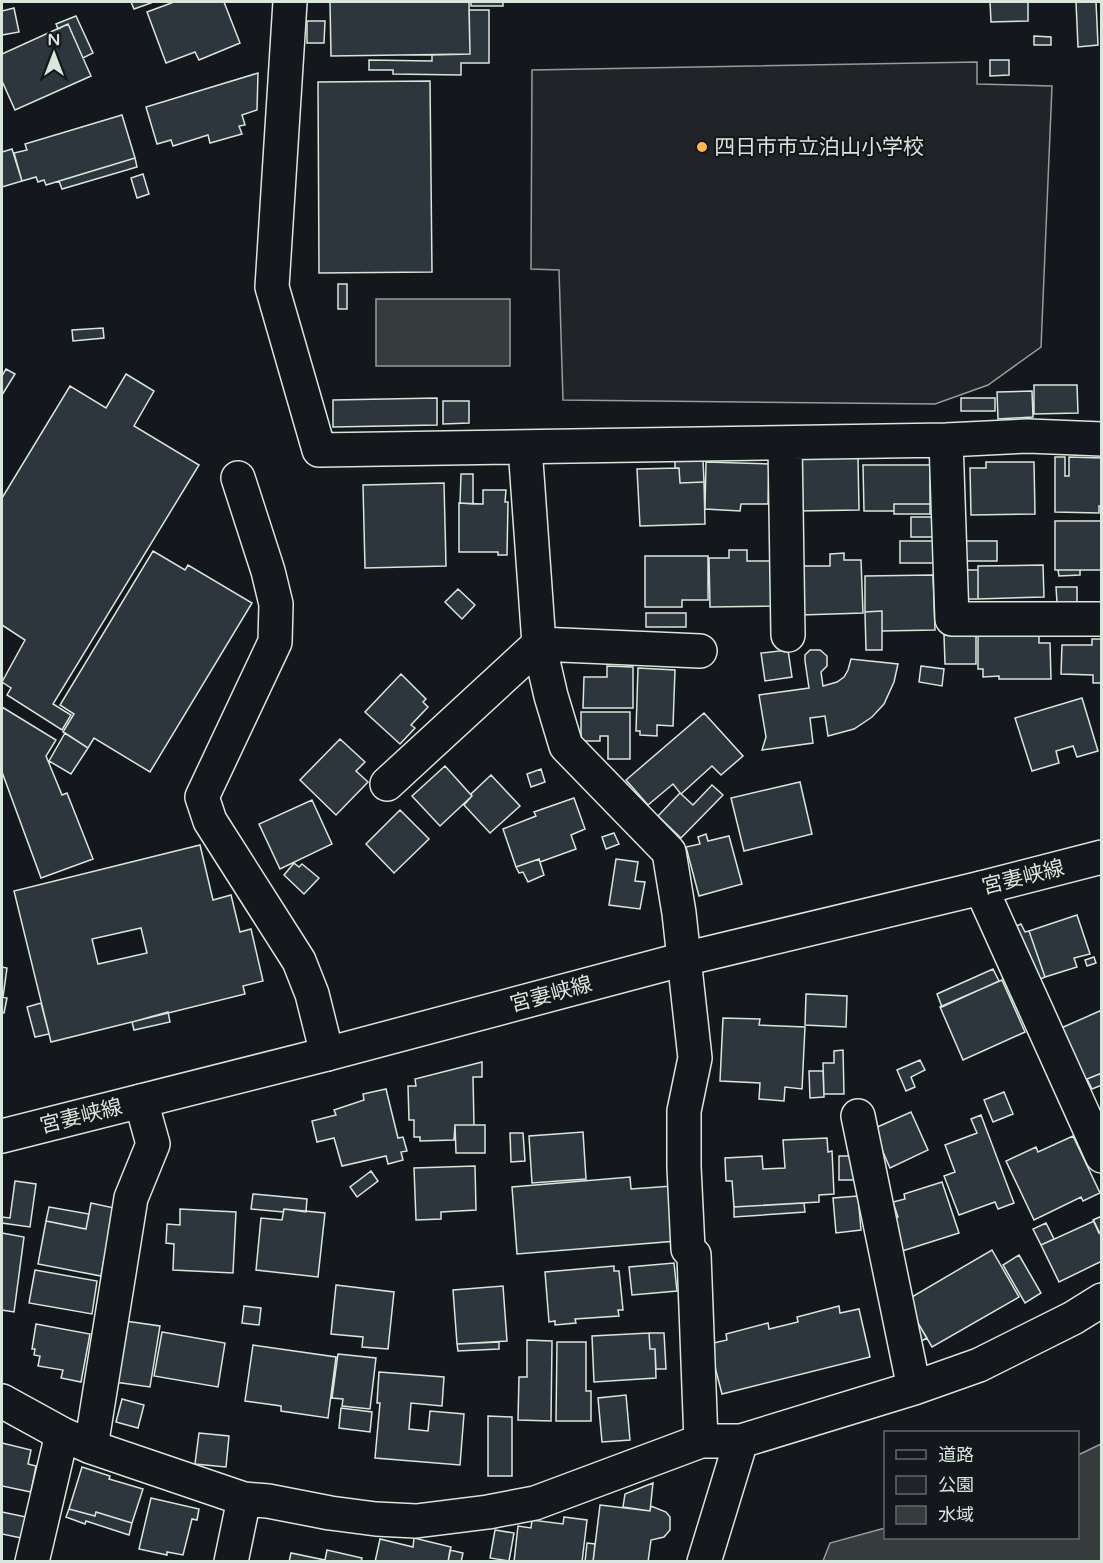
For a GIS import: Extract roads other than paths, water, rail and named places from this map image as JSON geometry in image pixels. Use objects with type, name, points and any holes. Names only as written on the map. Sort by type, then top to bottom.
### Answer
[{"type":"street","points":[[290,2],[272,287],[319,450],[946,440],[1028,436],[1101,439]]},
{"type":"street","points":[[946,440],[952,619],[1101,619]]},
{"type":"street","points":[[784,443],[788,635]]},
{"type":"street","points":[[525,447],[539,644],[550,696],[566,746],[669,852],[679,913],[695,1058],[684,1111],[684,1167],[688,1249],[694,1255],[701,1441]]},
{"type":"street","points":[[238,478],[268,571],[276,604],[275,642],[202,796],[210,821],[299,961],[312,994],[327,1054]]},
{"type":"street","points":[[387,784],[539,644],[700,651]]},
{"type":"street","name":"宮妻峡線","points":[[2,1136],[327,1054],[684,959],[1101,857]]},
{"type":"street","points":[[981,888],[1101,1156]]},
{"type":"street","points":[[32,1562],[76,1440],[131,1198],[153,1144],[141,1101]]},
{"type":"street","points":[[858,1116],[914,1388]]},
{"type":"street","points":[[2,1401],[76,1440],[244,1499],[376,1519],[416,1521],[488,1512],[535,1503],[701,1441],[741,1441],[914,1388],[979,1365],[1073,1318],[1101,1300]]},
{"type":"street","points":[[704,1562],[741,1441]]},
{"type":"street","points":[[231,1562],[244,1499]]},
{"type":"water","points":[[376,299],[510,299],[510,366],[376,366]]},
{"type":"water","points":[[1101,1444],[1101,1561],[823,1561],[830,1543],[884,1528],[884,1539],[1079,1539],[1079,1455]]},
{"type":"place","name":"四日市市立泊山小学校","points":[[702,147]]}]
